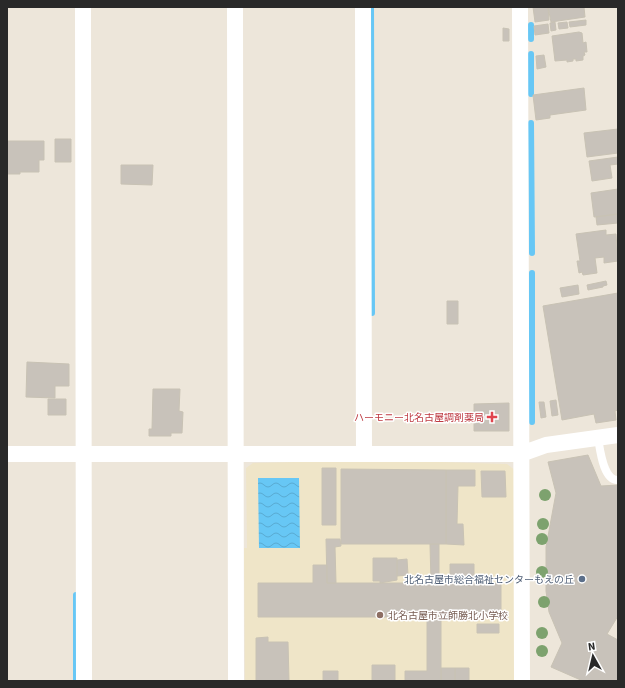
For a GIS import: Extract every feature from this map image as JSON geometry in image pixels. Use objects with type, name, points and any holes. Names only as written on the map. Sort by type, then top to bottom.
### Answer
[{"type":"street","points":[[83,7],[84,681]]},
{"type":"street","points":[[234,7],[236,681]]},
{"type":"street","points":[[363,7],[364,454]]},
{"type":"street","points":[[520,7],[522,681]]},
{"type":"street","points":[[7,454],[521,454],[546,445],[618,435]]},
{"type":"lane","points":[[598,438],[600,452],[608,476],[614,480],[618,480]]},
{"type":"shaded area","name":"北名古屋市立師勝北小学校","points":[[377,460],[507,464],[516,471],[516,681],[245,681],[244,548],[247,548],[246,468],[253,463]]},
{"type":"water","points":[[258,478],[299,478],[300,548],[259,548]]},
{"type":"building","points":[[533,7],[548,7],[549,20],[535,22]]},
{"type":"building","points":[[548,7],[584,7],[585,17],[551,22]]},
{"type":"building","points":[[586,20],[586,25],[570,27],[569,22]]},
{"type":"building","points":[[555,22],[556,30],[551,31],[550,23]]},
{"type":"building","points":[[567,22],[568,28],[559,29],[558,23]]},
{"type":"building","points":[[548,24],[549,33],[535,35],[534,26]]},
{"type":"building","points":[[503,28],[509,29],[509,41],[503,41]]},
{"type":"building","points":[[579,32],[582,33],[583,43],[586,42],[587,52],[584,52],[585,55],[583,56],[583,60],[576,61],[576,59],[573,59],[573,61],[567,62],[567,60],[555,61],[552,36]]},
{"type":"building","points":[[544,55],[546,67],[537,69],[536,56]]},
{"type":"building","points":[[584,88],[586,110],[550,115],[550,118],[536,120],[533,95]]},
{"type":"building","points":[[618,129],[618,153],[587,157],[584,133]]},
{"type":"building","points":[[55,139],[71,139],[71,162],[55,162]]},
{"type":"building","points":[[7,141],[44,141],[44,160],[39,160],[39,172],[7,174]]},
{"type":"building","points":[[618,157],[618,164],[610,165],[612,178],[592,181],[589,161]]},
{"type":"building","points":[[121,165],[153,165],[152,185],[121,184]]},
{"type":"building","points":[[618,189],[618,214],[594,217],[591,193]]},
{"type":"building","points":[[618,214],[618,223],[597,225],[596,217]]},
{"type":"building","points":[[606,230],[606,235],[616,234],[618,261],[604,263],[604,257],[595,258],[597,273],[583,275],[582,272],[579,273],[577,261],[580,261],[576,234]]},
{"type":"building","points":[[606,281],[607,285],[603,287],[588,290],[587,285]]},
{"type":"building","points":[[578,285],[579,294],[562,297],[560,288]]},
{"type":"building","points":[[618,293],[618,410],[615,411],[616,420],[596,423],[594,414],[562,420],[543,306]]},
{"type":"building","points":[[447,301],[458,301],[458,324],[447,324]]},
{"type":"building","points":[[27,362],[69,364],[69,386],[55,386],[55,398],[26,397]]},
{"type":"building","points":[[153,389],[180,389],[179,411],[183,412],[182,433],[171,433],[171,436],[149,436],[149,429],[152,429]]},
{"type":"building","points":[[48,399],[66,399],[66,415],[48,415]]},
{"type":"building","points":[[556,400],[558,415],[552,416],[550,401]]},
{"type":"building","points":[[539,402],[544,402],[546,417],[541,418]]},
{"type":"building","name":"ハーモニー北名古屋調剤薬局","points":[[509,403],[509,431],[474,431],[474,404]]},
{"type":"building","name":"北名古屋市総合福祉センターもえの丘","points":[[588,455],[601,486],[618,485],[618,616],[607,634],[618,640],[618,681],[583,681],[551,667],[562,643],[549,612],[546,591],[546,547],[556,493],[548,462]]},
{"type":"building","points":[[322,468],[336,468],[336,525],[322,525]]},
{"type":"building","points":[[341,469],[446,470],[446,544],[341,544]]},
{"type":"building","points":[[446,470],[475,470],[475,486],[458,486],[457,524],[463,524],[464,545],[446,544]]},
{"type":"building","points":[[481,471],[505,471],[506,497],[482,497]]},
{"type":"building","points":[[326,539],[340,539],[341,546],[335,547],[336,583],[327,583]]},
{"type":"building","points":[[430,544],[439,544],[439,583],[431,582]]},
{"type":"building","points":[[373,558],[397,558],[397,580],[380,583],[380,581],[373,581]]},
{"type":"building","points":[[407,559],[408,575],[397,576],[397,560]]},
{"type":"building","points":[[450,564],[474,564],[474,583],[501,583],[501,617],[258,617],[258,583],[313,583],[313,565],[327,565],[327,583],[450,583]]},
{"type":"building","points":[[441,616],[441,681],[405,681],[405,671],[427,671],[427,617]]},
{"type":"building","points":[[477,624],[499,624],[499,633],[477,633]]},
{"type":"building","points":[[268,637],[268,642],[288,642],[289,681],[256,681],[256,638]]},
{"type":"building","points":[[372,665],[395,665],[395,681],[372,681]]},
{"type":"building","points":[[441,668],[455,668],[455,681],[441,681]]},
{"type":"building","points":[[455,668],[469,668],[469,681],[455,681]]},
{"type":"building","points":[[323,671],[338,671],[338,681],[323,681]]},
{"type":"waterway","points":[[371,7],[372,313]]},
{"type":"waterway","points":[[531,25],[531,39]]},
{"type":"waterway","points":[[531,54],[531,94]]},
{"type":"waterway","points":[[531,123],[532,253]]},
{"type":"waterway","points":[[532,273],[532,422]]},
{"type":"waterway","points":[[76,595],[76,681]]},
{"type":"place","name":"ハーモニー北名古屋調剤薬局","points":[[492,417]]},
{"type":"place","name":"北名古屋市総合福祉センターもえの丘","points":[[582,579]]},
{"type":"place","name":"北名古屋市立師勝北小学校","points":[[380,615]]}]
